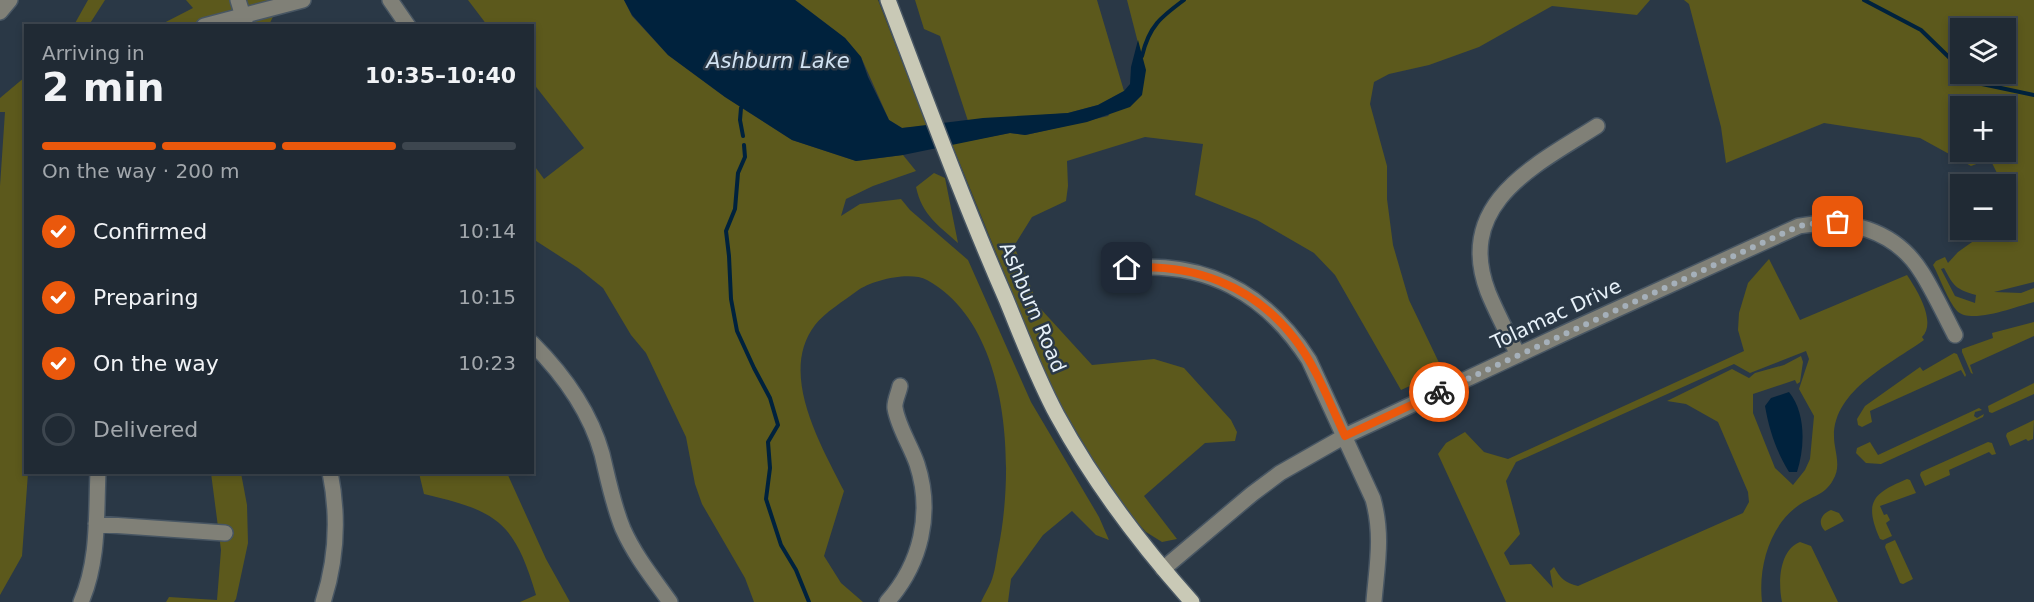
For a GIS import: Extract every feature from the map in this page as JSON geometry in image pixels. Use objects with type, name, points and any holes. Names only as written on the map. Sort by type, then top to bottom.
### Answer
[{"type":"main road","name":"Ashburn Road","points":[[888,0],[993,271],[1058,416],[1138,539],[1192,602]]},
{"type":"street","points":[[0,12],[10,0]]},
{"type":"street","points":[[238,0],[245,20]]},
{"type":"street","points":[[218,24],[245,20],[303,0]]},
{"type":"street","points":[[390,0],[407,24]]},
{"type":"street","points":[[1518,355],[1488,292],[1482,272],[1481,247],[1486,223],[1496,202],[1511,184],[1524,173],[1597,126]]},
{"type":"street","name":"Tolamac Drive","points":[[1163,569],[1280,473],[1345,436],[1799,226],[1838,222],[1875,232],[1892,242],[1908,255],[1921,271],[1955,335]]},
{"type":"street","points":[[1127,268],[1171,267],[1218,279],[1261,304],[1300,346],[1309,360],[1373,499],[1380,538],[1374,601]]},
{"type":"street","points":[[534,345],[558,370],[589,418],[622,527],[634,551],[670,602]]},
{"type":"street","points":[[887,602],[909,572],[919,550],[923,524],[922,489],[918,466],[894,406],[900,386]]},
{"type":"street","points":[[81,602],[87,588],[93,560],[98,474]]},
{"type":"street","points":[[323,602],[331,576],[336,540],[335,502],[330,474]]},
{"type":"street","points":[[96,524],[225,532]]},
{"type":"shaded area","points":[[88,0],[105,0],[90,24],[75,24]]},
{"type":"shaded area","points":[[186,0],[281,0],[269,24],[162,24],[193,8]]},
{"type":"shaded area","points":[[468,0],[624,0],[632,16],[668,55],[725,97],[792,140],[856,161],[903,155],[916,171],[873,186],[846,199],[841,216],[860,204],[901,199],[910,210],[968,260],[1031,402],[1099,517],[1109,540],[1096,535],[1072,511],[1043,535],[1011,579],[1008,602],[981,602],[994,570],[1003,517],[1006,480],[1005,441],[1000,402],[991,364],[976,330],[955,301],[920,277],[891,278],[872,283],[857,291],[819,320],[805,344],[801,365],[802,386],[807,409],[844,491],[824,556],[841,583],[863,602],[754,602],[745,578],[702,504],[695,484],[686,437],[646,353],[631,335],[603,288],[578,268],[534,240],[534,165],[544,179],[584,148],[534,84],[534,24],[486,24]]},
{"type":"shaded area","points":[[795,0],[878,0],[927,126],[902,128],[889,120],[861,57],[845,38]]},
{"type":"shaded area","points":[[915,0],[1097,0],[1124,91],[1098,105],[1068,113],[968,121],[940,36],[924,29]]},
{"type":"shaded area","points":[[1127,0],[1650,0],[1637,15],[1552,6],[1479,47],[1429,65],[1389,74],[1374,82],[1370,104],[1387,166],[1387,199],[1393,245],[1409,300],[1443,371],[1401,390],[1335,275],[1314,253],[1257,220],[1195,195],[1203,144],[1145,137],[1067,161],[1066,201],[1032,217],[1014,246],[1039,307],[1092,365],[1154,359],[1184,368],[1231,420],[1237,432],[1235,441],[1205,443],[1144,496],[1177,539],[1162,542],[1146,532],[1135,520],[1097,466],[1059,402],[952,144],[1010,133],[1026,135],[1108,116],[1145,70]]},
{"type":"shaded area","points":[[1684,0],[2034,0],[2034,282],[1994,292],[2021,293],[2034,288],[2034,302],[1983,315],[1964,315],[1954,307],[1933,265],[1945,257],[1948,263],[1958,252],[1975,240],[2016,240],[2016,174],[1998,174],[1992,162],[2016,162],[2016,96],[1950,96],[1950,154],[1920,138],[1824,123],[1726,163],[1721,127],[1689,4]],"holes":[[[1944,268],[1956,286],[1976,295],[1975,303],[1955,296],[1941,269]]]},
{"type":"shaded area","points":[[24,78],[24,474],[28,474],[22,556],[0,595],[0,186],[5,112],[0,112],[0,98]]},
{"type":"shaded area","points":[[1964,162],[1982,162],[1971,166]]},
{"type":"shaded area","points":[[934,173],[945,178],[958,243],[932,219],[919,197],[916,187]]},
{"type":"shaded area","points":[[1769,259],[1800,320],[1907,275],[1924,306],[1927,323],[1922,337],[1924,340],[1866,380],[1843,405],[1836,420],[1834,437],[1836,475],[1826,489],[1789,513],[1773,535],[1764,561],[1762,602],[1506,602],[1438,454],[1446,443],[1465,432],[1484,452],[1508,459],[1744,351],[1738,330],[1739,313],[1748,283]],"holes":[[[1806,351],[1809,359],[1799,389],[1814,416],[1810,459],[1805,470],[1793,485],[1775,468],[1753,413],[1753,394],[1795,380],[1797,384],[1800,382],[1803,362],[1801,356],[1784,365],[1755,373],[1749,378],[1732,369],[1667,401],[1686,404],[1718,422],[1748,492],[1749,502],[1743,513],[1578,586],[1563,580],[1554,567],[1550,571],[1553,588],[1531,564],[1510,565],[1504,553],[1520,534],[1506,481],[1516,462],[1734,364],[1750,373]]]},
{"type":"shaded area","points":[[2034,322],[2034,336],[1970,365],[1973,374],[1971,373],[1962,349],[1993,338],[1992,333]]},
{"type":"shaded area","points":[[1954,353],[1957,354],[1965,377],[1961,370],[1870,411],[1872,422],[1862,427],[1858,425],[1857,419],[1865,406],[1920,367],[1923,371]]},
{"type":"shaded area","points":[[2034,383],[2034,394],[1992,413],[1989,412],[1988,406]]},
{"type":"shaded area","points":[[1979,408],[1982,410],[1975,412],[1974,416],[1977,418],[1984,414],[1983,417],[1881,464],[1866,463],[1856,453],[1857,448],[1870,442],[1878,455]]},
{"type":"shaded area","points":[[2034,420],[2033,439],[2028,441],[2026,439],[2010,446],[2007,433]]},
{"type":"shaded area","points":[[1988,442],[1992,443],[1996,454],[1992,455],[1989,452],[1949,470],[1950,475],[1925,486],[1921,472]]},
{"type":"shaded area","points":[[211,474],[241,474],[247,505],[248,543],[236,599],[234,602],[166,602],[169,597],[217,600],[221,550]]},
{"type":"shaded area","points":[[419,474],[507,474],[546,559],[570,602],[520,602],[536,595],[528,570],[510,535],[486,514],[449,500],[424,494]]},
{"type":"shaded area","points":[[1907,479],[1910,480],[1916,493],[1880,506],[1884,515],[1887,514],[1890,520],[1886,523],[1892,536],[1880,539],[1872,516],[1875,500],[1886,489]]},
{"type":"shaded area","points":[[1831,510],[1839,513],[1844,521],[1825,531],[1821,525],[1821,519]]},
{"type":"shaded area","points":[[1895,540],[1913,579],[1903,584],[1900,583],[1885,547],[1886,544]]},
{"type":"shaded area","points":[[1800,542],[1811,546],[1838,602],[1782,602],[1780,577],[1784,559],[1793,546]]},
{"type":"water","name":"Ashburn Lake","points":[[624,0],[795,0],[845,38],[861,57],[889,120],[902,128],[983,118],[1068,113],[1098,105],[1124,91],[1130,84],[1131,67],[1138,40],[1146,70],[1142,95],[1130,107],[1087,122],[1025,135],[1010,133],[903,155],[856,161],[792,140],[725,97],[668,55],[632,15]]},
{"type":"water","points":[[1789,392],[1799,410],[1802,430],[1802,452],[1797,472],[1789,472],[1780,456],[1765,406],[1771,398]]},
{"type":"waterway","points":[[1142,56],[1148,37],[1157,23],[1184,0]]},
{"type":"waterway","points":[[1864,0],[1921,30],[1950,58]]},
{"type":"waterway","points":[[1982,84],[2034,95]]},
{"type":"waterway","points":[[741,108],[740,120],[743,136]]},
{"type":"waterway","points":[[744,145],[745,157],[738,173],[735,209],[726,231],[731,299],[737,331],[770,398],[778,425],[768,442],[770,468],[766,499],[781,545],[796,570],[809,602]]},
{"type":"way so far","points":[[1439,392],[1799,226],[1838,222]]},
{"type":"route","points":[[1127,268],[1171,267],[1195,272],[1218,279],[1261,304],[1295,339],[1309,360],[1345,436],[1439,392]]}]
